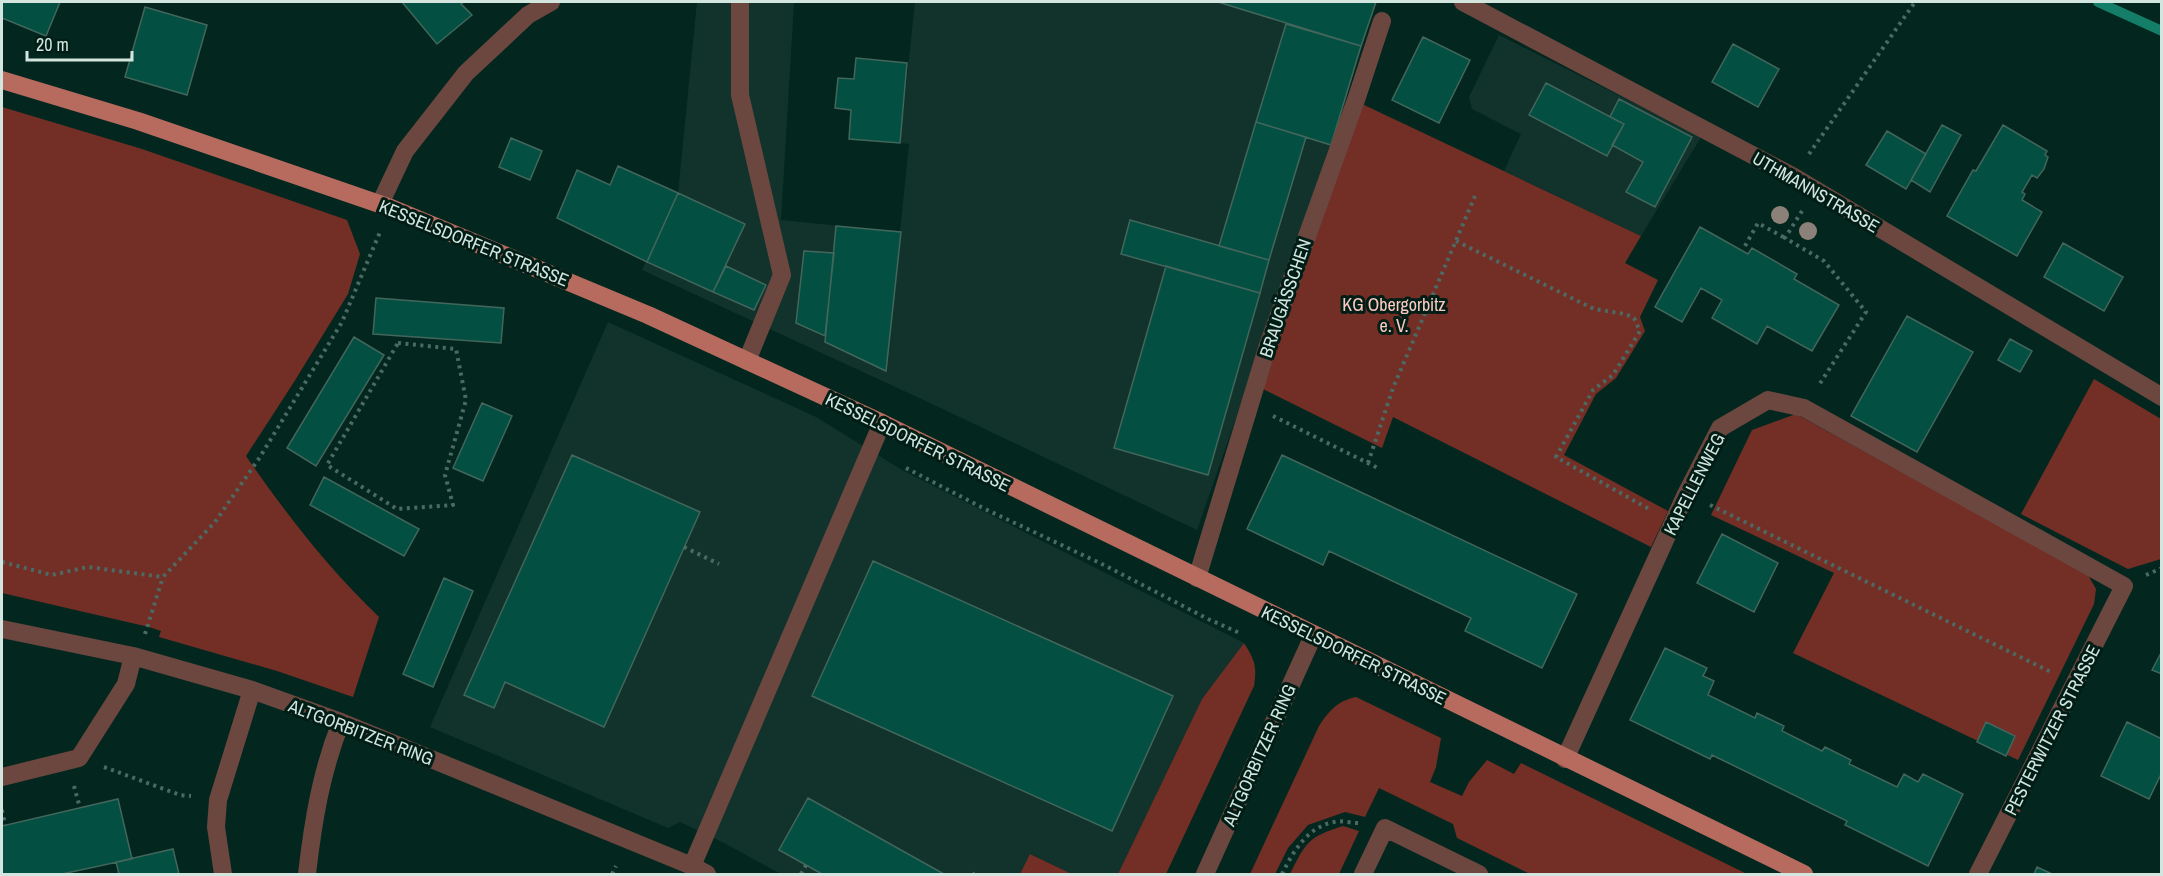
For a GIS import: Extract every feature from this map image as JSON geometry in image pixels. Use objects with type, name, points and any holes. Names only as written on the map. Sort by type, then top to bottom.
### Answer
[{"type":"main road","name":"KESSELSDORFER STRASSE","points":[[2,80],[138,121],[385,206],[648,315],[882,423],[1313,636],[1804,874]]},
{"type":"street","points":[[385,206],[405,151],[466,73],[528,15],[550,2]]},
{"type":"street","points":[[740,2],[740,95],[782,275],[747,361]]},
{"type":"street","name":"UTHMANNSTRASSE","points":[[1463,2],[1794,177],[2162,397]]},
{"type":"street","name":"BRAUGÄSSCHEN","points":[[1197,578],[1267,348],[1382,21]]},
{"type":"street","name":"KAPELLENWEG","points":[[1565,759],[1686,494],[1720,428],[1768,400],[1804,408],[2124,586]]},
{"type":"street","points":[[699,870],[882,423]]},
{"type":"street","name":"PESTERWITZER STRASSE","points":[[1978,874],[2124,586]]},
{"type":"street","name":"ALTGORBITZER RING","points":[[2,629],[133,656],[252,690],[341,722],[699,870]]},
{"type":"street","name":"ALTGORBITZER RING","points":[[1205,874],[1313,636]]},
{"type":"street","points":[[2,777],[80,758],[126,684],[133,656]]},
{"type":"street","points":[[223,874],[216,827],[218,800],[252,690]]},
{"type":"street","points":[[307,874],[314,817],[328,755],[341,722]]},
{"type":"street","points":[[1363,874],[1385,828],[1479,874]]},
{"type":"path","points":[[1794,177],[1915,2]]},
{"type":"path","points":[[1368,463],[1393,388],[1475,196]]},
{"type":"path","points":[[133,656],[149,627],[163,577],[214,522],[260,457],[342,322],[385,206]]},
{"type":"path","points":[[1785,238],[1798,217]]},
{"type":"path","points":[[1745,246],[1758,222],[1824,261],[1866,312],[1804,408]]},
{"type":"path","points":[[1456,241],[1594,309],[1625,314],[1634,318],[1640,331],[1613,375],[1593,390],[1556,457],[1673,522]]},
{"type":"path","points":[[398,343],[456,349],[466,400],[445,475],[453,505],[397,509],[327,465],[398,343]]},
{"type":"path","points":[[1250,405],[1378,468]]},
{"type":"path","points":[[871,450],[985,509],[1242,634]]},
{"type":"path","points":[[1686,494],[2076,684]]},
{"type":"path","points":[[684,547],[719,564]]},
{"type":"path","points":[[2,562],[52,574],[88,567],[163,577]]},
{"type":"path","points":[[80,758],[180,795],[218,800]]},
{"type":"path","points":[[2,810],[5,825]]},
{"type":"path","points":[[1282,874],[1293,852],[1313,830],[1334,822],[1359,823],[1385,828]]},
{"type":"path","points":[[804,874],[806,865]]},
{"type":"path","points":[[612,874],[616,866]]},
{"type":"shaded area","points":[[697,2],[794,2],[781,220],[900,232],[909,144],[900,143],[915,2],[1376,2],[1331,145],[1197,530],[642,270],[678,193]]},
{"type":"shaded area","points":[[1499,35],[1701,137],[1641,236],[1504,171],[1521,134],[1472,109],[1469,97]]},
{"type":"shaded area","points":[[608,322],[816,417],[902,470],[1244,643],[1202,699],[1118,874],[1072,874],[1031,854],[1020,874],[781,874],[680,822],[668,828],[430,727]]},
{"type":"green space","name":"KG Obergorbitz e. V.","points":[[1362,104],[1641,236],[1625,263],[1658,280],[1640,317],[1645,331],[1616,378],[1596,394],[1564,455],[1668,511],[1651,547],[1393,417],[1382,448],[1261,388]]},
{"type":"green space","points":[[2,107],[142,149],[347,220],[360,254],[348,294],[246,456],[308,540],[379,617],[353,697],[277,671],[159,637],[161,631],[149,627],[2,593]]},
{"type":"green space","points":[[2094,379],[2161,419],[2161,559],[2128,569],[2021,514]]},
{"type":"green space","points":[[1796,414],[2088,575],[2096,589],[2094,604],[2018,760],[1793,653],[1834,573],[1711,515],[1752,430]]},
{"type":"green space","points":[[1244,643],[1254,664],[1254,686],[1166,874],[1118,874],[1202,699]]},
{"type":"green space","points":[[1356,697],[1441,738],[1436,767],[1430,782],[1462,796],[1469,782],[1487,760],[1514,774],[1521,763],[1747,874],[1530,874],[1457,838],[1453,824],[1379,788],[1365,817],[1345,812],[1308,825],[1288,848],[1275,874],[1250,874],[1319,726],[1334,707]]},
{"type":"green space","points":[[1343,826],[1359,831],[1339,874],[1290,874],[1309,842]]},
{"type":"green space","points":[[1030,854],[1072,874],[1020,874]]},
{"type":"building","points":[[2,2],[60,2],[46,36],[2,18]]},
{"type":"building","points":[[402,2],[464,2],[461,4],[472,15],[437,44]]},
{"type":"building","points":[[1218,2],[1376,2],[1361,46]]},
{"type":"building","points":[[145,7],[207,25],[187,95],[125,77]]},
{"type":"building","points":[[1286,24],[1361,46],[1331,145],[1256,122]]},
{"type":"building","points":[[1423,37],[1470,60],[1439,123],[1392,100]]},
{"type":"building","points":[[1733,44],[1779,69],[1758,107],[1712,82]]},
{"type":"building","points":[[856,58],[907,63],[900,143],[849,139],[851,110],[835,108],[838,78],[854,79]]},
{"type":"building","points":[[1546,83],[1624,124],[1607,156],[1529,115]]},
{"type":"building","points":[[1619,99],[1692,137],[1655,207],[1626,192],[1643,162],[1612,145],[1624,124],[1610,117]]},
{"type":"building","points":[[1256,122],[1306,137],[1269,260],[1219,246]]},
{"type":"building","points":[[1942,125],[1961,135],[1930,192],[1911,180]]},
{"type":"building","points":[[2003,125],[2047,151],[2045,155],[2048,157],[2044,169],[2037,178],[2032,175],[2022,192],[2025,194],[2022,200],[2042,212],[2017,256],[1947,216],[1973,170],[1976,171]]},
{"type":"building","points":[[1887,131],[1926,154],[1906,189],[1866,165]]},
{"type":"building","points":[[511,138],[542,151],[530,180],[499,167]]},
{"type":"building","points":[[618,166],[678,193],[647,262],[557,218],[577,170],[610,185]]},
{"type":"building","points":[[678,193],[745,224],[713,292],[647,262]]},
{"type":"building","points":[[1130,220],[1269,260],[1260,293],[1121,254]]},
{"type":"building","points":[[836,226],[901,232],[886,371],[825,342]]},
{"type":"building","points":[[1700,227],[1748,254],[1752,248],[1797,274],[1794,279],[1839,305],[1812,351],[1767,326],[1757,344],[1712,318],[1722,300],[1701,288],[1682,322],[1655,307]]},
{"type":"building","points":[[2063,243],[2123,277],[2104,311],[2044,277]]},
{"type":"building","points":[[804,251],[834,253],[825,336],[796,323]]},
{"type":"building","points":[[726,266],[766,285],[754,310],[713,292]]},
{"type":"building","points":[[1166,266],[1260,293],[1208,475],[1114,448]]},
{"type":"building","points":[[376,298],[504,308],[501,343],[373,334]]},
{"type":"building","points":[[1907,316],[1973,352],[1917,452],[1851,416]]},
{"type":"building","points":[[354,337],[384,355],[316,466],[287,448]]},
{"type":"building","points":[[2010,339],[2032,351],[2020,372],[1998,360]]},
{"type":"building","points":[[482,403],[512,416],[483,481],[453,468]]},
{"type":"building","points":[[572,455],[700,512],[604,727],[505,682],[494,708],[464,695]]},
{"type":"building","points":[[1282,455],[1577,594],[1542,668],[1465,631],[1471,618],[1329,551],[1323,565],[1247,529]]},
{"type":"building","points":[[324,477],[419,529],[404,556],[310,505]]},
{"type":"building","points":[[1722,534],[1778,563],[1754,612],[1697,583]]},
{"type":"building","points":[[873,561],[1173,696],[1112,831],[812,696]]},
{"type":"building","points":[[444,578],[473,591],[433,687],[403,674]]},
{"type":"building","points":[[1665,648],[1707,668],[1703,676],[1714,681],[1708,695],[1755,718],[1757,713],[1784,726],[1782,731],[1822,751],[1825,747],[1851,760],[1849,764],[1897,787],[1904,774],[1918,782],[1923,774],[1963,794],[1928,866],[1845,825],[1847,821],[1712,755],[1710,759],[1630,720]]},
{"type":"building","points":[[2162,651],[2162,674],[2152,670]]},
{"type":"building","points":[[1986,722],[2015,736],[2006,756],[1977,742]]},
{"type":"building","points":[[2127,722],[2162,739],[2162,772],[2149,799],[2101,776]]},
{"type":"building","points":[[808,798],[944,874],[822,874],[779,850]]},
{"type":"building","points":[[118,799],[132,859],[62,874],[2,874],[2,826]]},
{"type":"building","points":[[173,849],[179,874],[119,874],[116,862]]},
{"type":"building","points":[[2037,867],[2052,874],[2034,874]]},
{"type":"waterway","points":[[2098,2],[2162,31]]}]
